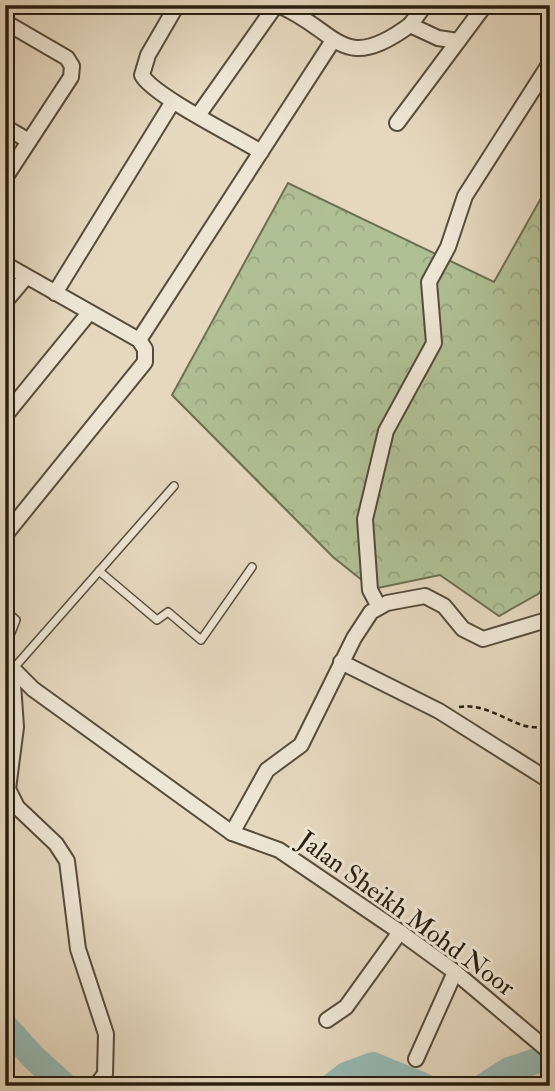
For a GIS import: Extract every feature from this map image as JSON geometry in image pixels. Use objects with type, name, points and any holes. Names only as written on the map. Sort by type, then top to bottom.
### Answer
[{"type":"street","points":[[177,5],[148,55],[142,75],[145,82],[172,103],[199,114],[261,152]]},
{"type":"street","points":[[199,114],[277,5],[302,9],[332,42],[369,49],[386,43],[410,24],[425,5]]},
{"type":"street","points":[[397,123],[485,5]]},
{"type":"street","points":[[5,22],[67,58],[72,66],[71,77],[5,178]]},
{"type":"street","points":[[410,24],[438,37],[458,41]]},
{"type":"street","points":[[139,340],[332,42]]},
{"type":"street","points":[[379,607],[370,590],[365,519],[386,431],[434,343],[429,282],[448,247],[465,197],[550,63]]},
{"type":"street","points":[[55,293],[172,103]]},
{"type":"street","points":[[5,127],[29,141]]},
{"type":"street","points":[[5,264],[139,340],[145,349],[145,362],[5,536]]},
{"type":"street","points":[[5,302],[26,277]]},
{"type":"street","points":[[5,416],[89,313]]},
{"type":"street","points":[[232,833],[267,770],[301,745],[341,662],[366,618],[379,607],[419,596],[432,598],[444,606],[463,629],[483,639],[550,620]]},
{"type":"street","points":[[341,662],[439,711],[550,780]]},
{"type":"street","points":[[9,666],[16,727],[7,774],[8,789],[18,807],[56,844],[67,861],[78,950],[106,1034],[106,1074],[96,1086]]},
{"type":"street","name":"Jalan Sheikh Mohd Noor","points":[[9,666],[33,689],[232,833],[279,850],[400,932],[455,972],[550,1052]]},
{"type":"street","points":[[327,1020],[346,1007],[400,932]]},
{"type":"street","points":[[416,1059],[455,972]]},
{"type":"lane","points":[[9,666],[99,571],[174,486]]},
{"type":"lane","points":[[99,571],[157,620],[168,612],[201,640],[252,567]]},
{"type":"lane","points":[[5,610],[16,620],[5,648]]},
{"type":"path","points":[[439,711],[468,705],[495,713],[525,727],[550,728]]},
{"type":"green space","points":[[550,182],[550,582],[538,594],[499,616],[440,575],[373,589],[333,557],[172,395],[288,183],[494,282]]},
{"type":"waterway","points":[[5,1026],[34,1058],[65,1086]]},
{"type":"waterway","points":[[484,1086],[509,1070],[539,1060]]},
{"type":"waterway","points":[[332,1086],[346,1075],[373,1065],[424,1086]]}]
